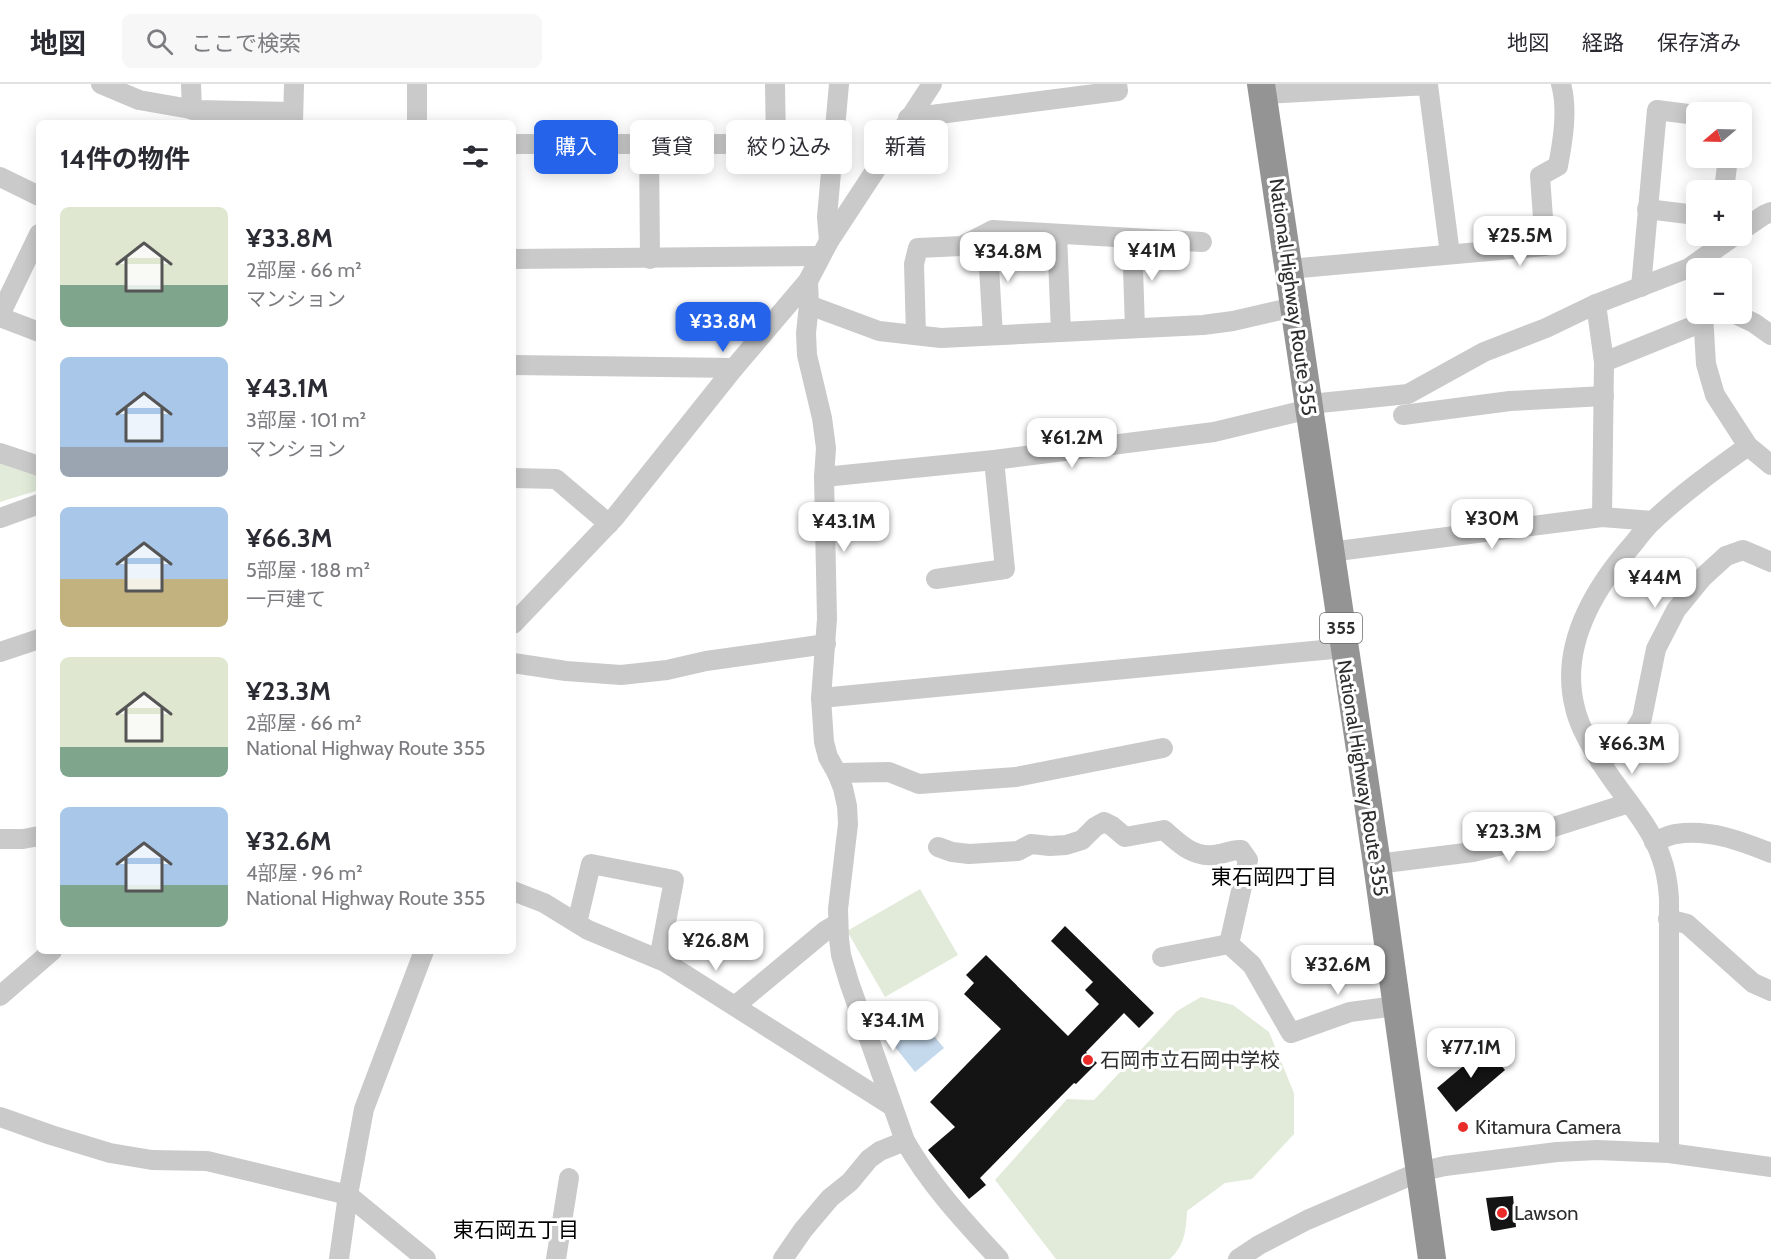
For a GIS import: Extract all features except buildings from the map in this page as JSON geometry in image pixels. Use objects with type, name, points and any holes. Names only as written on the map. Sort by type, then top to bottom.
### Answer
[{"type":"highway","name":"National Highway Route 355","points":[[1262,89],[1377,864],[1431,1259]]},
{"type":"street","points":[[101,84],[139,100],[192,110],[293,117],[294,84]]},
{"type":"street","points":[[191,84],[192,110]]},
{"type":"street","points":[[417,84],[417,120]]},
{"type":"street","points":[[775,84],[776,120]]},
{"type":"street","points":[[836,120],[839,84]]},
{"type":"street","points":[[517,614],[609,524],[734,368],[808,281],[824,249],[932,84]]},
{"type":"street","points":[[908,118],[1118,91],[1117,84]]},
{"type":"street","points":[[1289,269],[1545,246],[1540,176],[1558,166],[1562,145],[1564,96],[1561,84]]},
{"type":"street","points":[[1262,89],[1428,85],[1450,254]]},
{"type":"street","points":[[1641,287],[1657,110],[1686,114]]},
{"type":"street","points":[[516,144],[630,144]]},
{"type":"street","points":[[649,174],[650,259]]},
{"type":"street","points":[[824,249],[831,174]]},
{"type":"street","points":[[0,177],[36,195]]},
{"type":"street","points":[[1647,209],[1686,214]]},
{"type":"street","points":[[1752,223],[1771,212]]},
{"type":"street","points":[[916,335],[914,264],[918,248],[962,246],[993,230],[1202,242]]},
{"type":"street","points":[[987,234],[993,335]]},
{"type":"street","points":[[1057,234],[1061,332]]},
{"type":"street","points":[[1132,238],[1135,328]]},
{"type":"street","points":[[36,240],[0,316],[36,331]]},
{"type":"street","points":[[1706,258],[1721,246]]},
{"type":"street","points":[[516,259],[650,259],[824,249]]},
{"type":"street","points":[[824,477],[994,460],[1214,432],[1309,408],[1320,403],[1408,394],[1484,352],[1546,328],[1596,304],[1686,269]]},
{"type":"street","points":[[808,281],[807,355],[822,418],[826,448],[824,477],[827,619],[821,698],[824,742],[828,757],[837,773],[846,806],[848,824],[837,924],[841,955],[905,1141],[932,1183],[999,1259]]},
{"type":"street","points":[[1596,304],[1604,362],[1602,517]]},
{"type":"street","points":[[809,305],[879,331],[941,338],[1203,325],[1233,321],[1294,307]]},
{"type":"street","points":[[1752,322],[1771,335]]},
{"type":"street","points":[[1604,362],[1690,324]]},
{"type":"street","points":[[1703,324],[1706,364],[1715,395],[1748,446],[1771,465]]},
{"type":"street","points":[[516,365],[734,368]]},
{"type":"street","points":[[1403,415],[1510,400],[1604,396]]},
{"type":"street","points":[[1669,1153],[1668,919],[1670,898],[1668,883],[1661,856],[1654,842],[1600,762],[1581,726],[1571,687],[1572,658],[1578,631],[1588,607],[1603,581],[1621,557],[1653,521],[1688,490],[1748,446]]},
{"type":"street","points":[[0,453],[36,465]]},
{"type":"street","points":[[936,579],[1005,569],[994,460]]},
{"type":"street","points":[[516,478],[556,479],[609,524]]},
{"type":"street","points":[[0,518],[36,505]]},
{"type":"street","points":[[1330,552],[1602,517],[1653,521]]},
{"type":"street","points":[[1600,762],[1628,741],[1642,718],[1656,649],[1676,610],[1703,577],[1726,556],[1743,550],[1771,562]]},
{"type":"street","points":[[0,652],[36,640]]},
{"type":"street","points":[[516,663],[566,671],[621,675],[667,670],[706,661],[826,644]]},
{"type":"street","points":[[821,698],[1344,648]]},
{"type":"street","points":[[837,773],[889,772],[919,784],[1016,777],[1162,748]]},
{"type":"street","points":[[1377,864],[1473,852],[1508,844],[1629,802]]},
{"type":"street","points":[[938,847],[969,854],[1018,851],[1031,844],[1066,845],[1082,840],[1095,827],[1104,822],[1125,837],[1164,830],[1195,854],[1215,855],[1233,849],[1241,850],[1248,860],[1229,944]]},
{"type":"street","points":[[1654,842],[1675,834],[1703,833],[1738,840],[1771,853]]},
{"type":"street","points":[[0,839],[36,836]]},
{"type":"street","points":[[577,923],[591,864],[674,880],[658,959]]},
{"type":"street","points":[[516,892],[544,903],[588,930],[658,959],[892,1106]]},
{"type":"street","points":[[1668,919],[1687,924],[1753,983],[1771,990]]},
{"type":"street","points":[[735,1006],[825,931],[837,924]]},
{"type":"street","points":[[1162,957],[1229,944]]},
{"type":"street","points":[[1229,944],[1252,965],[1291,1033],[1350,1012],[1396,1006]]},
{"type":"street","points":[[0,996],[49,954]]},
{"type":"street","points":[[339,1259],[364,1109],[423,954]]},
{"type":"street","points":[[0,1116],[110,1153],[152,1160],[207,1161],[348,1195],[426,1259]]},
{"type":"street","points":[[783,1259],[803,1230],[830,1198],[850,1182],[869,1159],[880,1151],[905,1141]]},
{"type":"street","points":[[1238,1259],[1259,1245],[1307,1220],[1419,1172],[1445,1166],[1557,1152],[1597,1150],[1669,1153],[1771,1167]]},
{"type":"street","points":[[556,1259],[569,1178]]},
{"type":"green space","points":[[0,459],[36,474],[36,491],[0,502]]},
{"type":"green space","points":[[920,889],[958,955],[885,997],[847,931]]},
{"type":"green space","points":[[1201,997],[1233,1005],[1269,1032],[1294,1093],[1294,1134],[1252,1179],[1225,1183],[1187,1211],[1182,1243],[1170,1259],[1056,1259],[995,1180],[1067,1099],[1094,1100],[1177,1011]]},
{"type":"water","points":[[908,1005],[944,1048],[915,1072],[880,1028]]},
{"type":"place","name":"石岡市立石岡中学校","points":[[1088,1060]]},
{"type":"place","name":"Kitamura Camera","points":[[1463,1127]]},
{"type":"place","name":"Lawson","points":[[1502,1213]]},
{"type":"district","name":"東石岡四丁目","points":[[1274,877]]},
{"type":"district","name":"東石岡五丁目","points":[[516,1230]]}]
